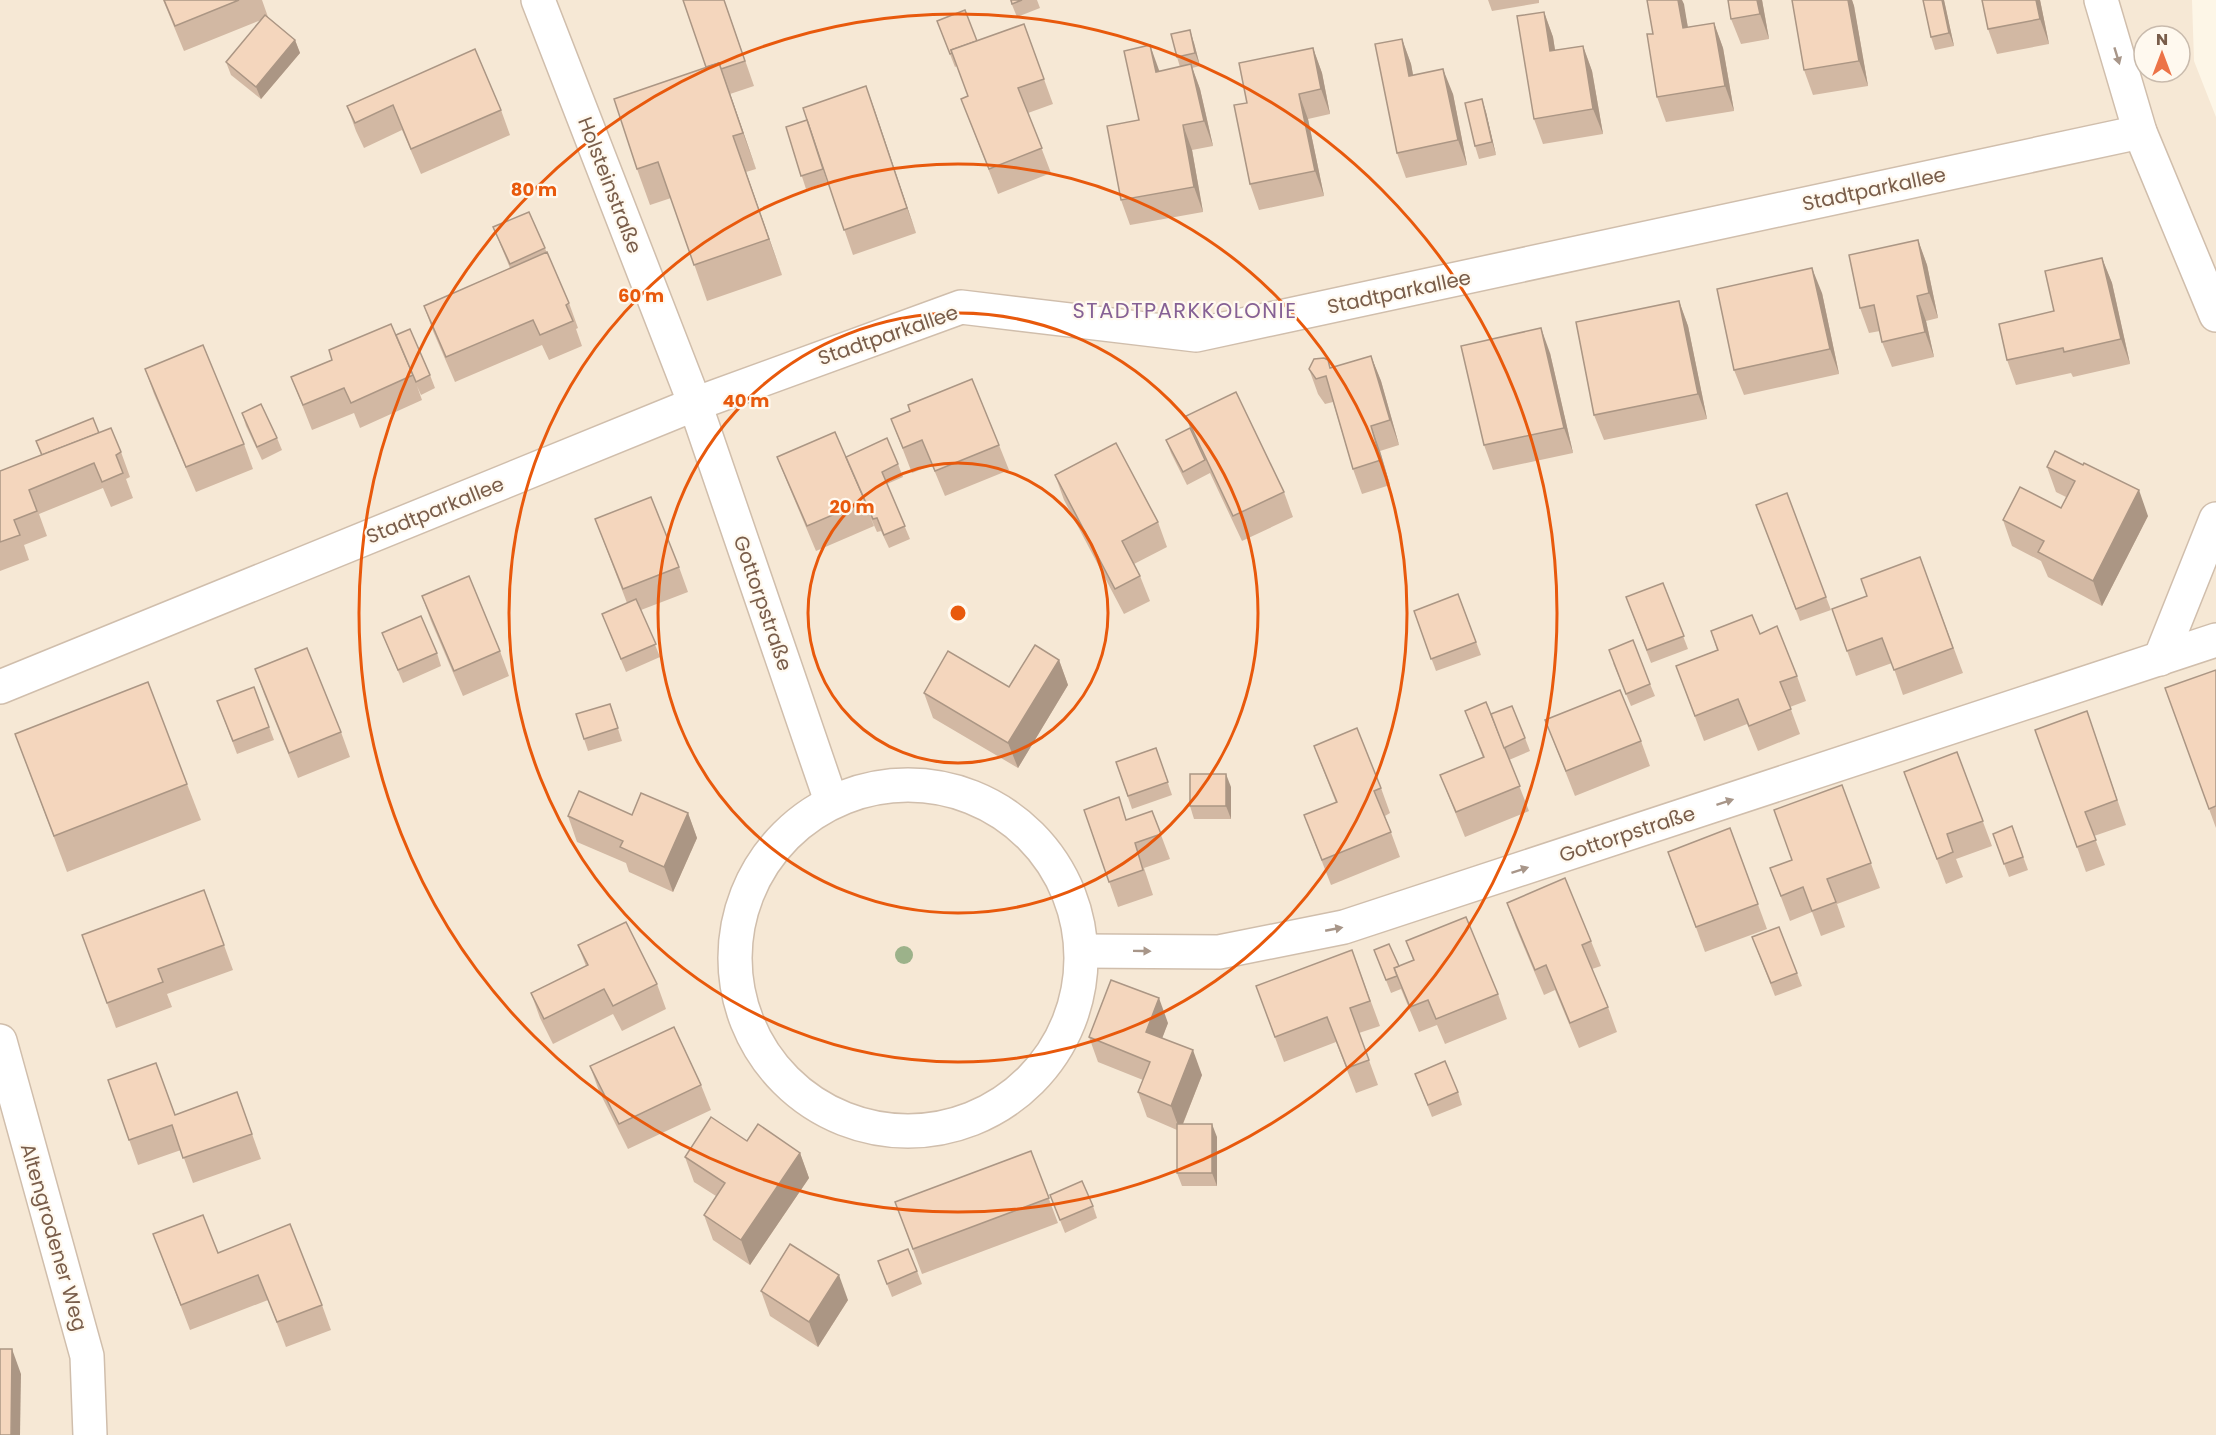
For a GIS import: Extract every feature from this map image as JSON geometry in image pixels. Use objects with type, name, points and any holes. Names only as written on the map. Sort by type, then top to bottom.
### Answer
[{"type":"street","name":"Holsteinstraße","points":[[538,0],[695,404]]},
{"type":"street","points":[[2101,0],[2140,132],[2216,315]]},
{"type":"street","name":"Stadtparkallee","points":[[0,687],[695,404],[961,307],[1196,335],[2140,132]]},
{"type":"street","name":"Gottorpstraße","points":[[695,404],[831,801]]},
{"type":"street","points":[[2160,659],[2216,519]]},
{"type":"street","name":"Gottorpstraße","points":[[1083,951],[1219,952],[1344,927],[2216,640]]},
{"type":"street","points":[[886,785],[898,785],[944,787],[998,808],[1042,845],[1071,895],[1083,951],[1076,1007],[1051,1059],[1010,1100],[958,1126],[901,1132],[845,1121],[795,1092],[758,1047],[745,1016],[737,994],[734,937],[751,882],[785,835],[831,801],[886,785]]},
{"type":"street","name":"Altengrodener Weg","points":[[0,1041],[87,1356],[90,1435]]},
{"type":"shaded area","points":[[0,0],[2192,0],[2194,61],[2216,117],[2216,1435],[0,1435]]},
{"type":"building","points":[[164,0],[239,0],[175,26]]},
{"type":"building","points":[[683,0],[724,0],[745,61],[721,69],[719,63],[706,67]]},
{"type":"building","points":[[1647,0],[1678,0],[1683,28],[1714,23],[1725,86],[1657,97],[1647,34],[1653,34]]},
{"type":"building","points":[[1728,0],[1757,0],[1760,14],[1731,19]]},
{"type":"building","points":[[1792,0],[1848,0],[1859,61],[1804,70]]},
{"type":"building","points":[[1923,0],[1942,0],[1949,33],[1931,37]]},
{"type":"building","points":[[1982,0],[2036,0],[2040,19],[1988,29]]},
{"type":"building","points":[[965,10],[977,41],[951,50],[950,54],[937,21]]},
{"type":"building","points":[[1544,12],[1550,51],[1583,46],[1593,109],[1534,119],[1517,16]]},
{"type":"building","points":[[265,15],[295,40],[256,87],[226,62]]},
{"type":"building","points":[[1024,24],[1044,79],[1018,88],[1042,148],[989,169],[961,99],[968,96],[951,50]]},
{"type":"building","points":[[1190,30],[1195,53],[1177,57],[1171,34]]},
{"type":"building","points":[[1402,39],[1409,76],[1443,69],[1458,140],[1397,153],[1375,44]]},
{"type":"building","points":[[1150,45],[1156,72],[1191,64],[1204,121],[1183,125],[1194,187],[1121,200],[1107,126],[1139,120],[1124,51]]},
{"type":"building","points":[[1313,48],[1321,89],[1299,94],[1315,171],[1250,184],[1234,105],[1247,103],[1239,63]]},
{"type":"building","points":[[475,49],[501,110],[411,149],[393,105],[355,123],[347,106]]},
{"type":"building","points":[[719,63],[743,133],[733,136],[769,239],[694,265],[658,162],[637,169],[614,99]]},
{"type":"building","points":[[866,86],[907,208],[844,230],[803,108]]},
{"type":"building","points":[[1482,99],[1492,142],[1475,146],[1465,103]]},
{"type":"building","points":[[807,120],[823,169],[801,176],[786,127]]},
{"type":"building","points":[[529,212],[545,248],[510,264],[493,227]]},
{"type":"building","points":[[1918,240],[1929,293],[1917,296],[1925,332],[1882,342],[1874,305],[1860,308],[1849,255]]},
{"type":"building","points":[[547,252],[569,303],[566,305],[573,321],[540,335],[533,320],[446,357],[424,306]]},
{"type":"building","points":[[2102,258],[2121,339],[2064,352],[2063,348],[2007,360],[1999,324],[2054,311],[2045,271]]},
{"type":"building","points":[[1812,268],[1830,349],[1734,370],[1717,289]]},
{"type":"building","points":[[1679,301],[1698,394],[1594,415],[1576,322]]},
{"type":"building","points":[[391,324],[413,375],[351,403],[344,388],[303,405],[291,377],[332,360],[329,350]]},
{"type":"building","points":[[1541,328],[1564,428],[1484,445],[1461,346]]},
{"type":"building","points":[[410,329],[430,375],[416,382],[396,335]]},
{"type":"building","points":[[203,345],[244,444],[186,467],[145,369]]},
{"type":"building","points":[[1371,356],[1390,420],[1371,426],[1381,460],[1353,469],[1326,376],[1316,379],[1309,369],[1314,359],[1328,360],[1330,368]]},
{"type":"building","points":[[972,379],[999,445],[935,471],[922,440],[903,448],[891,419],[910,411],[908,405]]},
{"type":"building","points":[[1236,392],[1284,492],[1233,516],[1186,416]]},
{"type":"building","points":[[261,404],[277,438],[257,447],[242,413]]},
{"type":"building","points":[[93,418],[99,433],[42,455],[36,441]]},
{"type":"building","points":[[111,428],[121,452],[116,455],[123,473],[102,482],[94,463],[29,490],[37,511],[14,520],[20,535],[0,542],[0,471]]},
{"type":"building","points":[[1190,428],[1205,460],[1183,472],[1166,440]]},
{"type":"building","points":[[835,432],[865,501],[807,526],[777,457]]},
{"type":"building","points":[[887,438],[898,464],[882,472],[905,526],[884,535],[877,518],[873,519],[846,457]]},
{"type":"building","points":[[1116,443],[1158,522],[1122,541],[1140,576],[1115,589],[1055,475]]},
{"type":"building","points":[[2055,451],[2139,490],[2093,581],[2038,552],[2044,541],[2003,520],[2020,487],[2061,508],[2075,481],[2047,467]]},
{"type":"building","points":[[1787,493],[1826,597],[1796,609],[1756,505]]},
{"type":"building","points":[[651,497],[679,567],[623,589],[595,519]]},
{"type":"building","points":[[1920,557],[1953,648],[1894,670],[1882,638],[1847,651],[1832,609],[1867,596],[1861,579]]},
{"type":"building","points":[[469,576],[500,651],[454,671],[422,596]]},
{"type":"building","points":[[1663,583],[1684,636],[1647,650],[1626,597]]},
{"type":"building","points":[[1458,594],[1476,642],[1431,659],[1414,611]]},
{"type":"building","points":[[636,599],[656,644],[621,659],[602,614]]},
{"type":"building","points":[[1752,615],[1760,634],[1777,626],[1797,676],[1780,682],[1791,709],[1749,726],[1738,699],[1695,716],[1676,666],[1718,650],[1711,631]]},
{"type":"building","points":[[421,616],[437,653],[398,670],[382,633]]},
{"type":"building","points":[[1633,640],[1650,684],[1626,694],[1609,650]]},
{"type":"building","points":[[1035,645],[1059,660],[1008,743],[924,693],[948,651],[1009,687]]},
{"type":"building","points":[[307,648],[341,732],[289,753],[255,669]]},
{"type":"building","points":[[2216,670],[2216,806],[2209,809],[2165,688]]},
{"type":"building","points":[[148,682],[187,784],[54,836],[15,734]]},
{"type":"building","points":[[254,687],[269,727],[233,741],[217,701]]},
{"type":"building","points":[[1620,690],[1641,741],[1566,771],[1545,720]]},
{"type":"building","points":[[1486,702],[1520,786],[1456,812],[1440,775],[1484,757],[1465,711]]},
{"type":"building","points":[[610,704],[618,728],[584,739],[576,714]]},
{"type":"building","points":[[1512,706],[1525,738],[1504,748],[1491,714]]},
{"type":"building","points":[[2087,711],[2117,800],[2085,812],[2096,840],[2077,847],[2035,730]]},
{"type":"building","points":[[1357,728],[1381,788],[1374,791],[1391,832],[1322,860],[1304,815],[1337,802],[1314,746]]},
{"type":"building","points":[[1156,748],[1168,782],[1128,796],[1116,762]]},
{"type":"building","points":[[1957,752],[1983,821],[1947,834],[1953,852],[1937,859],[1904,772]]},
{"type":"building","points":[[1190,774],[1226,774],[1226,806],[1190,806]]},
{"type":"building","points":[[1842,785],[1871,863],[1827,879],[1836,902],[1812,911],[1803,887],[1781,896],[1770,868],[1792,860],[1774,810]]},
{"type":"building","points":[[579,791],[632,815],[641,793],[688,813],[664,867],[620,847],[623,841],[568,816]]},
{"type":"building","points":[[1119,797],[1126,820],[1152,811],[1161,834],[1135,843],[1143,870],[1109,882],[1084,810]]},
{"type":"building","points":[[2012,826],[2023,857],[2004,864],[1993,834]]},
{"type":"building","points":[[1730,828],[1758,904],[1696,927],[1668,852]]},
{"type":"building","points":[[1565,878],[1591,941],[1582,945],[1608,1007],[1570,1023],[1546,965],[1535,970],[1507,903]]},
{"type":"building","points":[[204,890],[224,945],[158,969],[163,982],[107,1003],[82,935]]},
{"type":"building","points":[[1466,917],[1498,994],[1436,1019],[1428,1000],[1410,1007],[1394,968],[1414,960],[1406,941]]},
{"type":"building","points":[[626,922],[657,984],[613,1006],[604,989],[544,1019],[531,993],[588,965],[578,945]]},
{"type":"building","points":[[1779,927],[1797,973],[1771,983],[1752,937]]},
{"type":"building","points":[[1389,944],[1399,966],[1394,968],[1397,976],[1386,980],[1374,950]]},
{"type":"building","points":[[1352,950],[1370,1001],[1350,1008],[1369,1060],[1347,1068],[1327,1017],[1275,1037],[1256,986]]},
{"type":"building","points":[[1111,980],[1159,998],[1146,1032],[1193,1050],[1171,1106],[1138,1092],[1150,1062],[1089,1037]]},
{"type":"building","points":[[674,1027],[701,1085],[619,1124],[590,1066]]},
{"type":"building","points":[[1445,1061],[1458,1092],[1428,1105],[1415,1074]]},
{"type":"building","points":[[156,1063],[175,1115],[237,1092],[252,1134],[183,1158],[172,1125],[129,1140],[108,1080]]},
{"type":"building","points":[[711,1117],[747,1141],[758,1124],[800,1153],[741,1240],[704,1215],[725,1183],[685,1157]]},
{"type":"building","points":[[1177,1124],[1212,1124],[1212,1173],[1177,1173]]},
{"type":"building","points":[[1031,1151],[1049,1198],[913,1249],[895,1202]]},
{"type":"building","points":[[1082,1181],[1093,1206],[1060,1220],[1050,1195]]},
{"type":"building","points":[[203,1215],[218,1253],[290,1224],[322,1305],[277,1322],[258,1275],[181,1305],[153,1234]]},
{"type":"building","points":[[790,1244],[839,1275],[809,1322],[761,1291]]},
{"type":"building","points":[[908,1249],[917,1271],[887,1284],[878,1261]]},
{"type":"building","points":[[0,1349],[12,1349],[11,1435],[0,1435]]},
{"type":"district","name":"STADTPARKKOLONIE","points":[[1185,310]]}]
